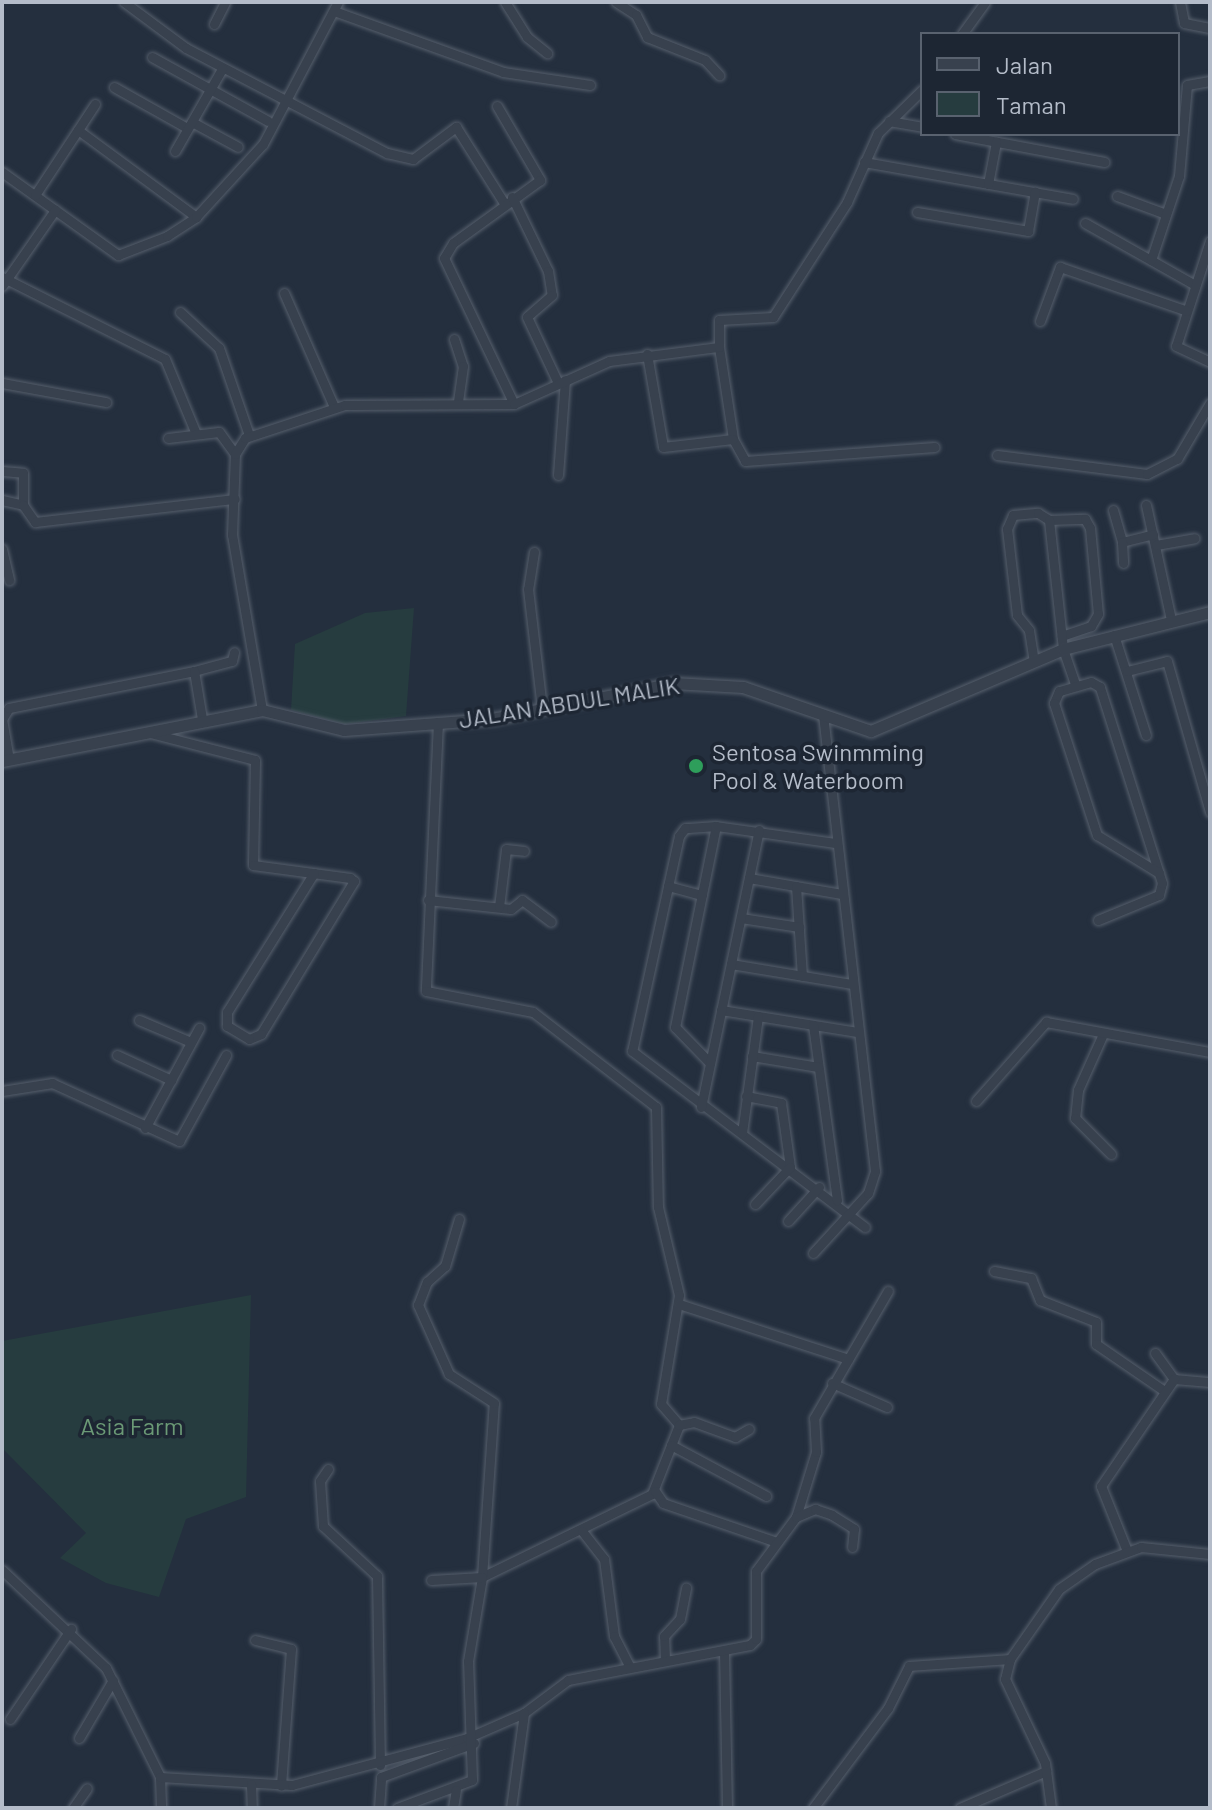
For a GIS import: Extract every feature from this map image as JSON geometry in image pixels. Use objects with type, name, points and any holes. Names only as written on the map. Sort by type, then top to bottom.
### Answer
[{"type":"street","points":[[124,2],[222,69],[286,104],[405,159],[456,127],[508,200],[548,271],[552,295],[527,317],[561,382],[558,475]]},
{"type":"street","points":[[214,24],[225,2]]},
{"type":"street","points":[[505,2],[527,37],[547,53]]},
{"type":"street","points":[[616,2],[636,15],[647,37],[705,60],[719,75]]},
{"type":"street","points":[[963,32],[985,2]]},
{"type":"street","points":[[1180,2],[1184,23],[1210,28]]},
{"type":"street","points":[[2,172],[118,255],[196,217],[263,144],[336,6],[521,77],[590,85]]},
{"type":"street","points":[[152,57],[268,121]]},
{"type":"street","points":[[175,151],[222,69]]},
{"type":"street","points":[[1151,260],[1179,176],[1187,85],[1210,81]]},
{"type":"street","points":[[114,87],[238,147]]},
{"type":"street","points":[[920,92],[889,121],[773,317],[719,320],[719,347],[733,439],[745,461],[934,447]]},
{"type":"street","points":[[35,195],[95,104]]},
{"type":"street","points":[[497,106],[540,180],[508,200],[444,258],[514,404]]},
{"type":"street","points":[[889,121],[920,127]]},
{"type":"street","points":[[78,130],[196,217]]},
{"type":"street","points":[[965,136],[1104,162]]},
{"type":"street","points":[[988,184],[996,142]]},
{"type":"street","points":[[864,162],[1073,199]]},
{"type":"street","points":[[917,212],[1028,231],[1035,192]]},
{"type":"street","points":[[1117,196],[1166,214]]},
{"type":"street","points":[[55,210],[3,281],[165,359],[196,434]]},
{"type":"street","points":[[1085,223],[1195,285]]},
{"type":"street","points":[[1210,241],[1177,352],[1210,362]]},
{"type":"street","points":[[1040,321],[1060,267],[1187,311]]},
{"type":"street","points":[[284,293],[334,407]]},
{"type":"street","points":[[180,312],[219,348],[249,435]]},
{"type":"street","points":[[454,339],[463,366],[458,403]]},
{"type":"street","points":[[235,454],[249,435],[334,407],[393,399],[514,404],[561,382],[647,354],[719,347]]},
{"type":"street","points":[[647,354],[663,447],[733,439]]},
{"type":"street","points":[[2,383],[106,402]]},
{"type":"street","points":[[997,455],[1147,474],[1177,459],[1210,403]]},
{"type":"street","points":[[168,438],[219,432],[235,454],[232,535],[262,710]]},
{"type":"street","points":[[2,471],[23,473],[23,505],[35,522],[235,499]]},
{"type":"street","points":[[2,500],[23,505]]},
{"type":"street","points":[[1146,505],[1171,620]]},
{"type":"street","points":[[1113,510],[1122,542],[1123,563]]},
{"type":"street","points":[[1034,662],[1029,630],[1017,615],[1007,529],[1013,515],[1038,513],[1049,520],[1085,519],[1090,528],[1098,614],[1091,626],[1062,643]]},
{"type":"street","points":[[1049,520],[1062,643],[1076,686]]},
{"type":"street","points":[[1122,542],[1153,534]]},
{"type":"street","points":[[1156,545],[1194,538]]},
{"type":"street","points":[[2,549],[9,580]]},
{"type":"street","points":[[534,552],[528,589],[542,709]]},
{"type":"street","name":"JALAN ABDUL MALIK","points":[[5,760],[202,719],[262,710],[344,730],[542,709],[643,687],[707,683],[823,717],[888,728],[1034,662],[1062,643],[1114,635],[1210,612]]},
{"type":"street","points":[[1114,635],[1146,735]]},
{"type":"street","points":[[5,760],[2,719],[9,708],[194,671],[232,661],[234,652]]},
{"type":"street","points":[[1127,671],[1167,661],[1210,812]]},
{"type":"street","points":[[194,671],[202,719]]},
{"type":"street","points":[[1098,920],[1159,895],[1159,873],[1100,687],[1076,686],[1059,691],[1054,703],[1092,825],[1102,841],[1159,873]]},
{"type":"street","points":[[813,1253],[850,1212],[875,1171],[823,717]]},
{"type":"street","points":[[438,722],[426,991],[533,1012],[656,1107],[657,1192],[679,1304],[661,1404],[679,1425]]},
{"type":"street","points":[[145,732],[251,755],[252,864],[350,878],[355,887],[261,1034],[249,1039],[227,1026],[227,1012],[314,873]]},
{"type":"street","points":[[836,843],[759,830],[716,826],[685,828],[668,886],[632,1051],[701,1107],[819,1187],[865,1227]]},
{"type":"street","points":[[710,1063],[675,1027],[716,826]]},
{"type":"street","points":[[701,1107],[759,830]]},
{"type":"street","points":[[499,907],[506,849],[524,851]]},
{"type":"street","points":[[749,878],[842,894]]},
{"type":"street","points":[[668,886],[702,895]]},
{"type":"street","points":[[796,886],[802,976]]},
{"type":"street","points":[[428,900],[499,907],[526,901],[551,922]]},
{"type":"street","points":[[741,918],[799,927]]},
{"type":"street","points":[[731,964],[852,984]]},
{"type":"street","points":[[721,1010],[857,1032]]},
{"type":"street","points":[[742,1133],[758,1016]]},
{"type":"street","points":[[139,1020],[191,1042]]},
{"type":"street","points":[[976,1101],[1041,1024],[1210,1052]]},
{"type":"street","points":[[813,1025],[837,1201]]},
{"type":"street","points":[[145,1128],[199,1028]]},
{"type":"street","points":[[1103,1034],[1078,1090],[1075,1118],[1111,1154]]},
{"type":"street","points":[[117,1055],[171,1080]]},
{"type":"street","points":[[2,1091],[52,1083],[179,1141],[226,1055]]},
{"type":"street","points":[[752,1056],[818,1067]]},
{"type":"street","points":[[746,1096],[781,1103],[790,1167]]},
{"type":"street","points":[[755,1204],[790,1167]]},
{"type":"street","points":[[788,1221],[819,1187]]},
{"type":"street","points":[[397,1808],[456,1790],[472,1780],[475,1739],[468,1661],[482,1577],[494,1403],[449,1374],[418,1305],[423,1288],[445,1266],[459,1219]]},
{"type":"street","points":[[994,1271],[1031,1278],[1040,1300],[1096,1322],[1096,1344],[1163,1390]]},
{"type":"street","points":[[796,1517],[816,1452],[814,1418],[888,1291]]},
{"type":"street","points":[[679,1304],[848,1359]]},
{"type":"street","points":[[1155,1353],[1174,1379],[1210,1382]]},
{"type":"street","points":[[1127,1551],[1101,1486],[1163,1390],[1174,1379]]},
{"type":"street","points":[[832,1383],[887,1407]]},
{"type":"street","points":[[679,1425],[694,1422],[735,1437],[749,1429]]},
{"type":"street","points":[[431,1580],[482,1577],[582,1531],[655,1491],[679,1425]]},
{"type":"street","points":[[671,1445],[766,1496]]},
{"type":"street","points":[[328,1469],[320,1481],[323,1526],[377,1576],[380,1765]]},
{"type":"street","points":[[655,1491],[663,1503],[774,1541]]},
{"type":"street","points":[[355,1769],[381,1777],[475,1739],[524,1713],[568,1680],[629,1666],[724,1651],[756,1639],[756,1571],[774,1541],[796,1517],[815,1509],[832,1515],[854,1529],[852,1547]]},
{"type":"street","points":[[582,1531],[604,1559],[614,1636],[629,1666]]},
{"type":"street","points":[[1051,1808],[1046,1771],[1005,1679],[1010,1659],[1059,1589],[1127,1551],[1210,1554]]},
{"type":"street","points":[[2,1570],[71,1629],[113,1680],[160,1777],[161,1808]]},
{"type":"street","points":[[665,1661],[664,1636],[680,1619],[686,1588]]},
{"type":"street","points":[[10,1719],[71,1629]]},
{"type":"street","points":[[255,1640],[291,1649],[281,1786]]},
{"type":"street","points":[[724,1651],[727,1808]]},
{"type":"street","points":[[813,1808],[888,1708],[909,1666],[1010,1659]]},
{"type":"street","points":[[79,1738],[113,1680]]},
{"type":"street","points":[[511,1808],[524,1713]]},
{"type":"street","points":[[160,1777],[281,1786],[380,1765],[475,1739]]},
{"type":"street","points":[[960,1808],[1046,1771]]},
{"type":"street","points":[[379,1808],[381,1777]]},
{"type":"street","points":[[251,1784],[252,1808]]},
{"type":"street","points":[[73,1808],[87,1788]]},
{"type":"street","points":[[453,1808],[456,1790]]},
{"type":"green space","points":[[414,608],[406,716],[345,724],[291,710],[295,644],[365,613]]},
{"type":"green space","name":"Asia Farm","points":[[251,1295],[246,1497],[186,1519],[159,1597],[106,1583],[60,1558],[86,1533],[2,1448],[2,1341]]},
{"type":"place","name":"Sentosa Swinmming Pool & Waterboom","points":[[696,766]]}]
